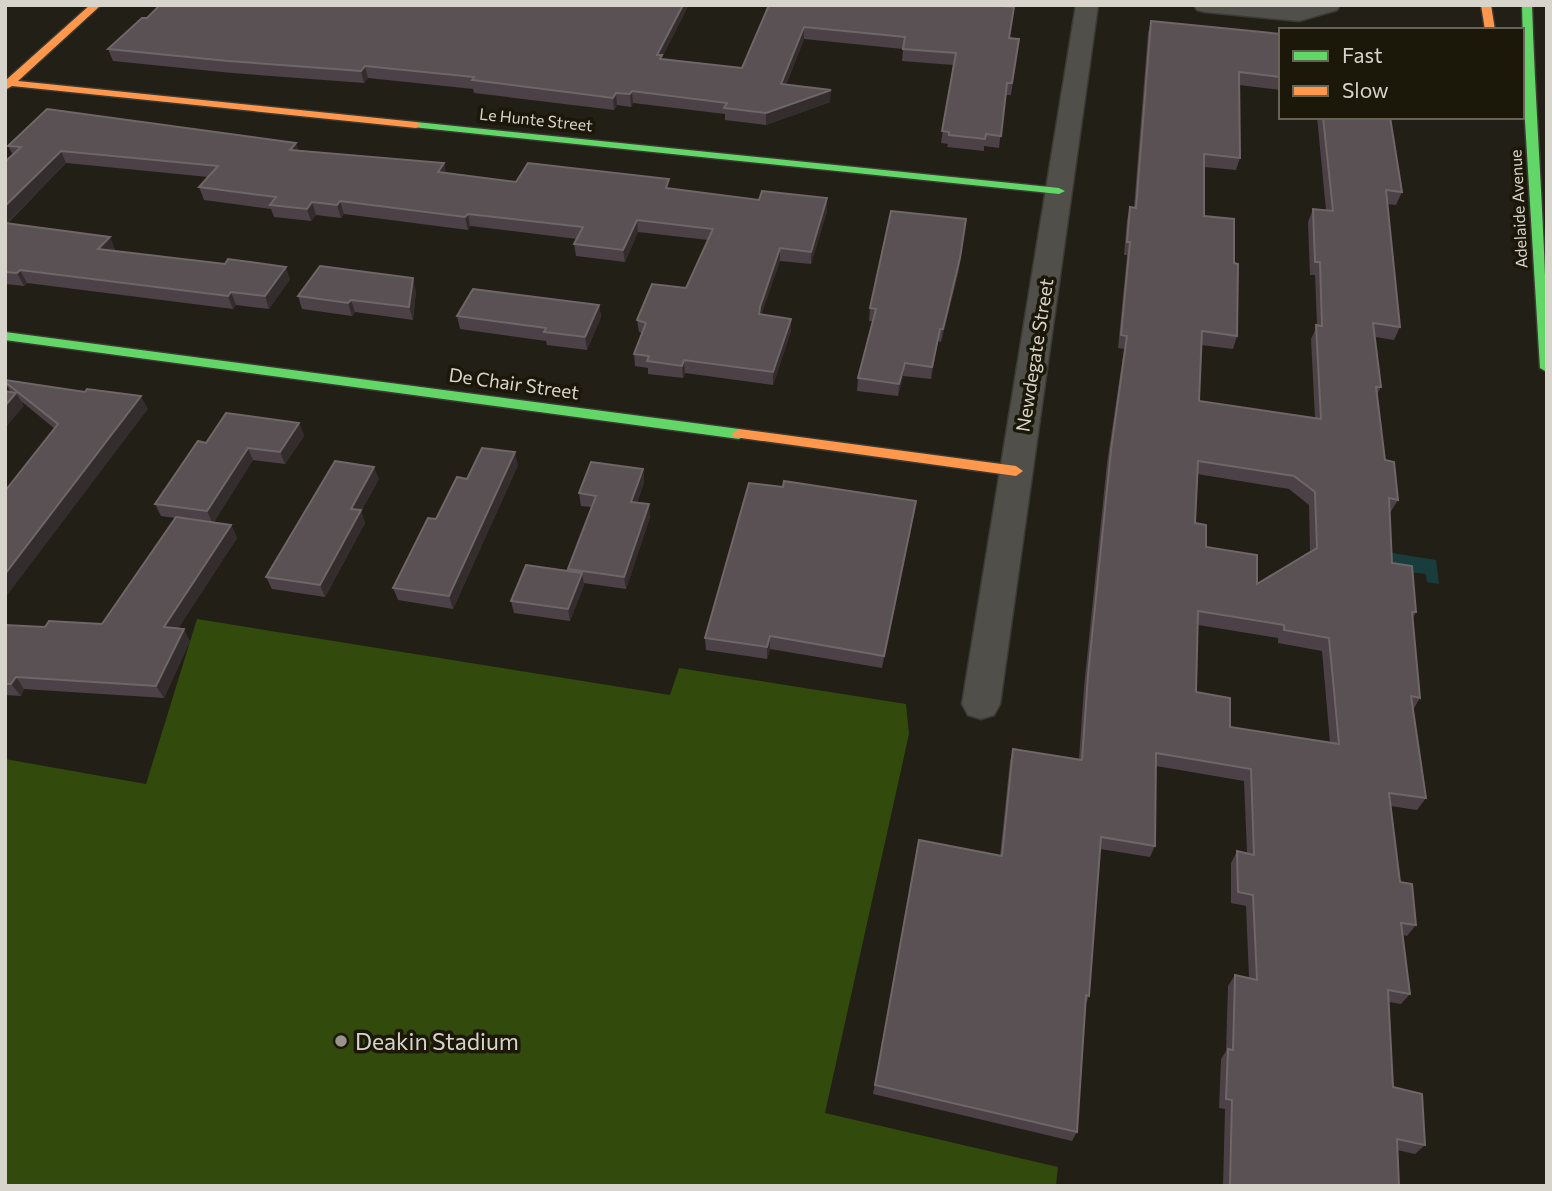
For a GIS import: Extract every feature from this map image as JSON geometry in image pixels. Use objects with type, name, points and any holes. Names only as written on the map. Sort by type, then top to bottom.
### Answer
[{"type":"main road","points":[[8,85],[96,5]]},
{"type":"main road","points":[[1486,5],[1489,28]]},
{"type":"main road","name":"Adelaide Avenue","points":[[1527,5],[1530,121],[1547,368]]},
{"type":"main road","name":"Le Hunte Street","points":[[8,85],[1059,191]]},
{"type":"main road","points":[[1518,199],[1539,276]]},
{"type":"main road","name":"De Chair Street","points":[[5,336],[1016,471]]},
{"type":"street","name":"Newdegate Street","points":[[981,704],[1087,5]]},
{"type":"street","points":[[1205,5],[1299,14],[1329,5]]},
{"type":"green space","points":[[197,619],[670,695],[679,668],[906,704],[909,734],[825,1113],[1058,1167],[1056,1186],[5,1186],[5,759],[146,784]]},
{"type":"water","points":[[1386,552],[1436,560],[1439,584],[1427,582],[1426,574],[1409,572],[1387,563]]},
{"type":"building","points":[[160,5],[683,5],[657,55],[662,55],[660,59],[742,68],[769,5],[1014,7],[1009,38],[1019,39],[1012,83],[1007,83],[1001,136],[986,134],[985,139],[949,135],[949,132],[942,131],[956,53],[903,49],[905,37],[804,27],[781,84],[831,90],[766,113],[724,108],[727,103],[632,91],[630,94],[616,93],[613,98],[472,80],[474,77],[365,66],[361,71],[108,49]]},
{"type":"building","points":[[1151,21],[1279,34],[1279,77],[1239,72],[1240,158],[1204,154],[1204,216],[1234,219],[1234,263],[1238,264],[1237,336],[1202,331],[1199,401],[1321,419],[1316,325],[1322,326],[1320,262],[1315,262],[1313,209],[1333,211],[1323,119],[1390,119],[1402,192],[1386,190],[1400,327],[1373,323],[1381,387],[1376,387],[1385,460],[1394,462],[1398,500],[1389,498],[1392,563],[1412,566],[1416,612],[1412,612],[1420,698],[1411,696],[1426,798],[1389,793],[1400,882],[1412,884],[1416,925],[1401,923],[1410,994],[1388,990],[1393,1087],[1422,1094],[1425,1145],[1397,1139],[1399,1186],[1230,1186],[1232,1100],[1226,1099],[1228,1049],[1233,1050],[1235,975],[1257,980],[1253,895],[1238,892],[1237,851],[1254,855],[1251,769],[1156,753],[1155,846],[1101,837],[1089,996],[1086,995],[1077,1132],[875,1085],[919,840],[1002,856],[1013,749],[1082,760],[1111,450],[1127,336],[1121,335],[1130,242],[1127,242],[1130,207],[1136,208]],"holes":[[[1198,461],[1294,476],[1315,492],[1317,548],[1257,584],[1257,555],[1206,547],[1206,525],[1195,523]],[[1198,611],[1284,625],[1284,630],[1329,638],[1339,744],[1230,727],[1230,698],[1196,692]]]},
{"type":"building","points":[[47,109],[296,143],[290,150],[444,163],[438,172],[516,182],[528,163],[669,179],[666,188],[759,200],[762,191],[827,198],[811,252],[780,248],[760,307],[759,314],[791,319],[773,372],[684,360],[682,366],[647,361],[649,356],[634,354],[646,323],[637,320],[652,284],[686,288],[713,229],[637,220],[623,250],[574,244],[583,227],[468,214],[465,217],[340,201],[337,205],[312,202],[307,209],[270,205],[276,197],[199,187],[218,166],[61,151],[5,206],[5,162],[21,147],[8,146]]},
{"type":"building","points":[[891,211],[966,219],[960,258],[932,367],[905,363],[899,384],[858,378],[876,309],[870,308]]},
{"type":"building","points":[[5,223],[110,237],[98,249],[225,264],[228,259],[286,267],[265,296],[231,292],[228,296],[20,270],[17,273],[5,272]]},
{"type":"building","points":[[320,266],[413,278],[409,307],[298,296]]},
{"type":"building","points":[[473,289],[599,305],[585,337],[544,332],[546,328],[457,316]]},
{"type":"building","points":[[5,380],[85,392],[87,389],[141,396],[5,574],[5,491],[58,424]]},
{"type":"building","points":[[5,391],[16,393],[5,406]]},
{"type":"building","points":[[226,413],[299,423],[280,452],[248,448],[207,511],[155,504],[198,441],[206,443]]},
{"type":"building","points":[[482,448],[515,452],[449,596],[393,588],[428,518],[436,519],[457,477],[467,479]]},
{"type":"building","points":[[335,461],[374,467],[351,509],[361,510],[320,585],[266,577]]},
{"type":"building","points":[[591,462],[643,469],[631,502],[649,504],[624,577],[568,569],[596,496],[579,493]]},
{"type":"building","points":[[784,481],[916,501],[884,656],[770,636],[767,647],[705,638],[749,483],[783,487]]},
{"type":"building","points":[[176,517],[231,525],[164,627],[184,629],[156,686],[16,677],[11,684],[5,684],[5,625],[45,627],[49,621],[102,624]]},
{"type":"building","points":[[526,565],[582,573],[568,609],[511,601]]},
{"type":"traffic: fast","points":[[1527,5],[1530,121],[1547,368]]},
{"type":"traffic: fast","points":[[416,125],[1059,191]]},
{"type":"traffic: fast","points":[[5,336],[739,434]]},
{"type":"traffic: slow","points":[[5,87],[96,5]]},
{"type":"traffic: slow","points":[[1486,5],[1490,28]]},
{"type":"traffic: slow","points":[[11,83],[416,125]]},
{"type":"traffic: slow","points":[[739,434],[1016,471]]},
{"type":"place","name":"Deakin Stadium","points":[[341,1041]]}]
